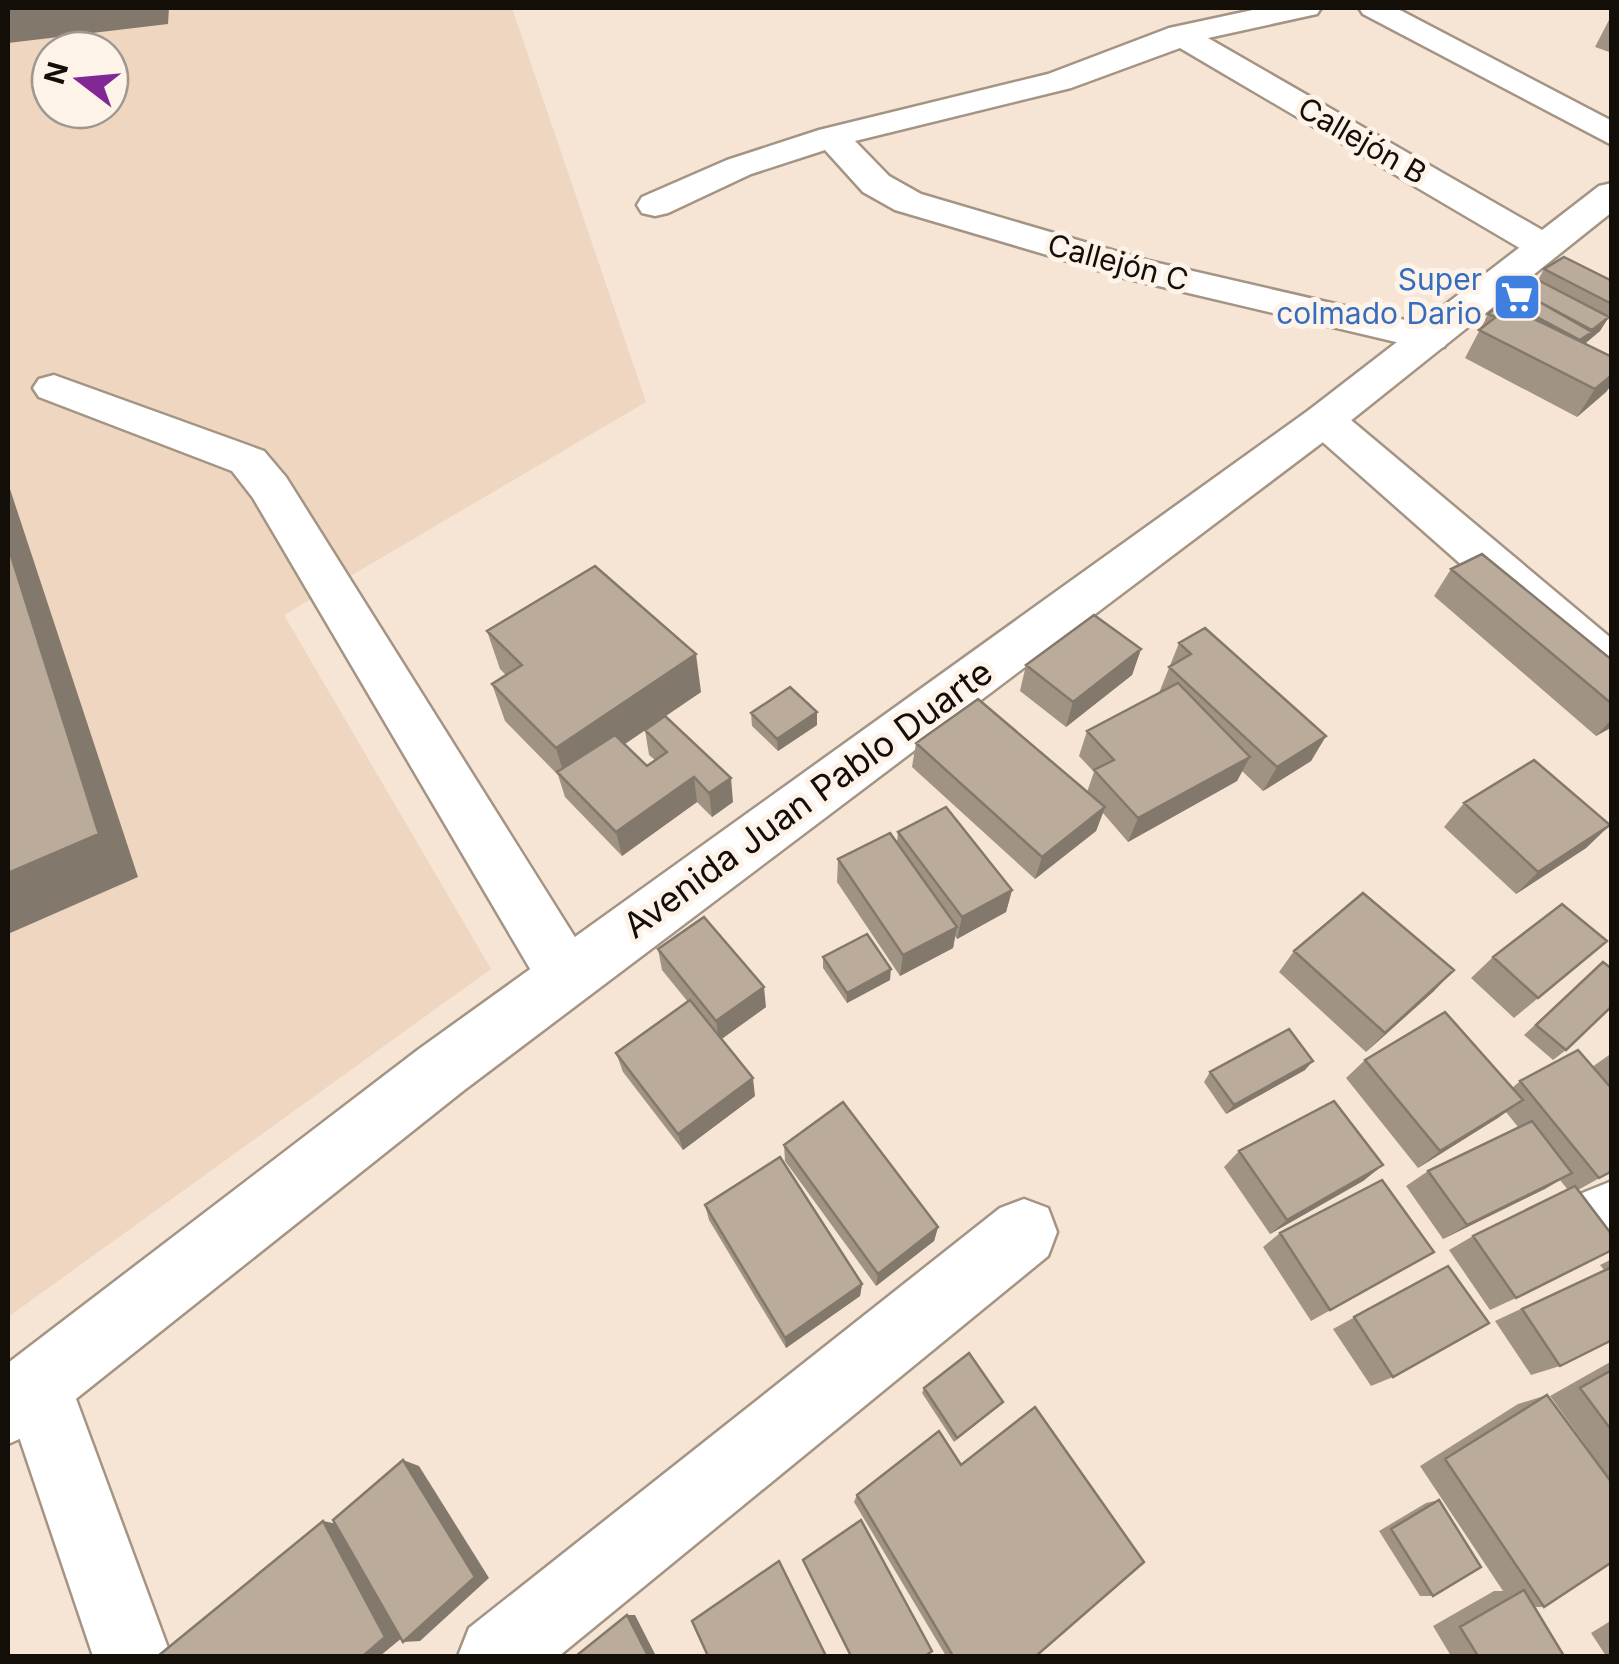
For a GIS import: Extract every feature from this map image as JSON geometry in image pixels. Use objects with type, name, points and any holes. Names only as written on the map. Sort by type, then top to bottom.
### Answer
[{"type":"street","points":[[655,204],[739,166],[832,137],[1058,80],[1180,35],[1306,8]]},
{"type":"street","points":[[1374,8],[1612,135]]},
{"type":"street","name":"Callejón B","points":[[1180,35],[1545,258]]},
{"type":"street","name":"Callejón C","points":[[832,137],[876,184],[908,202],[1156,274],[1430,338]]},
{"type":"street","name":"Avenida Juan Pablo Duarte","points":[[22,1397],[440,1070],[1430,338],[1545,258],[1612,194]]},
{"type":"street","points":[[54,388],[248,461],[270,488],[567,977]]},
{"type":"street","points":[[1324,420],[1612,668]]},
{"type":"street","points":[[497,1656],[1024,1232]]},
{"type":"street","points":[[22,1397],[132,1656]]},
{"type":"shaded area","points":[[8,8],[512,8],[646,402],[284,615],[491,969],[8,1317]]},
{"type":"building","points":[[1564,257],[1612,281],[1612,304],[1544,269]]},
{"type":"building","points":[[1536,279],[1609,317],[1592,330],[1536,300],[1592,332],[1580,340],[1503,299]]},
{"type":"building","points":[[1502,303],[1612,357],[1612,375],[1595,389],[1479,330],[1496,317],[1488,314]]},
{"type":"building","points":[[8,546],[99,834],[8,873]]},
{"type":"building","points":[[1482,554],[1612,660],[1612,704],[1451,569]]},
{"type":"building","points":[[595,566],[696,654],[556,748],[492,684],[522,665],[487,631]]},
{"type":"building","points":[[1094,615],[1141,649],[1073,702],[1026,665]]},
{"type":"building","points":[[1205,628],[1326,736],[1277,767],[1169,667],[1191,654],[1179,643]]},
{"type":"building","points":[[1178,683],[1250,757],[1138,818],[1094,770],[1114,760],[1087,731]]},
{"type":"building","points":[[790,687],[817,712],[777,739],[751,713]]},
{"type":"building","points":[[978,699],[1105,807],[1042,857],[916,743]]},
{"type":"building","points":[[665,716],[731,778],[709,793],[694,777],[616,832],[557,772],[615,735],[647,766],[667,752],[645,730]]},
{"type":"building","points":[[1534,760],[1610,825],[1538,872],[1464,803]]},
{"type":"building","points":[[946,807],[1012,890],[962,917],[898,832]]},
{"type":"building","points":[[890,833],[957,927],[903,955],[838,859]]},
{"type":"building","points":[[1363,893],[1454,970],[1385,1033],[1294,951]]},
{"type":"building","points":[[1562,904],[1607,941],[1538,998],[1493,957]]},
{"type":"building","points":[[704,917],[764,987],[716,1021],[658,949]]},
{"type":"building","points":[[867,934],[891,969],[847,993],[823,957]]},
{"type":"building","points":[[1603,962],[1612,969],[1612,1006],[1566,1050],[1536,1025]]},
{"type":"building","points":[[690,1000],[753,1078],[678,1134],[616,1053]]},
{"type":"building","points":[[1445,1012],[1523,1100],[1440,1151],[1365,1060]]},
{"type":"building","points":[[1289,1029],[1313,1061],[1234,1105],[1210,1072]]},
{"type":"building","points":[[1578,1050],[1612,1089],[1612,1171],[1599,1178],[1520,1081]]},
{"type":"building","points":[[1334,1101],[1383,1165],[1287,1220],[1239,1151]]},
{"type":"building","points":[[843,1102],[938,1227],[878,1274],[784,1145]]},
{"type":"building","points":[[1532,1121],[1572,1173],[1467,1225],[1428,1171]]},
{"type":"building","points":[[780,1157],[862,1284],[785,1338],[705,1205]]},
{"type":"building","points":[[1382,1180],[1434,1252],[1330,1310],[1280,1233]]},
{"type":"building","points":[[1575,1186],[1612,1235],[1612,1250],[1516,1298],[1473,1236]]},
{"type":"building","points":[[1448,1266],[1489,1323],[1393,1377],[1354,1317]]},
{"type":"building","points":[[1612,1267],[1612,1340],[1560,1366],[1522,1309]]},
{"type":"building","points":[[969,1353],[1003,1402],[957,1438],[924,1388]]},
{"type":"building","points":[[1612,1370],[1612,1431],[1580,1388]]},
{"type":"building","points":[[1547,1395],[1612,1483],[1612,1562],[1544,1607],[1445,1459]]},
{"type":"building","points":[[1035,1407],[1144,1562],[1036,1656],[953,1656],[857,1495],[939,1431],[961,1465]]},
{"type":"building","points":[[403,1460],[475,1577],[403,1642],[333,1520]]},
{"type":"building","points":[[1439,1500],[1481,1567],[1433,1596],[1391,1529]]},
{"type":"building","points":[[861,1520],[932,1651],[925,1656],[851,1656],[803,1560]]},
{"type":"building","points":[[323,1521],[385,1637],[363,1656],[158,1656]]},
{"type":"building","points":[[779,1561],[826,1656],[708,1656],[692,1621]]},
{"type":"building","points":[[1524,1590],[1564,1656],[1478,1656],[1460,1627]]},
{"type":"building","points":[[627,1615],[648,1656],[576,1656]]},
{"type":"place","name":"Super colmado Dario","points":[[1517,297]]}]
